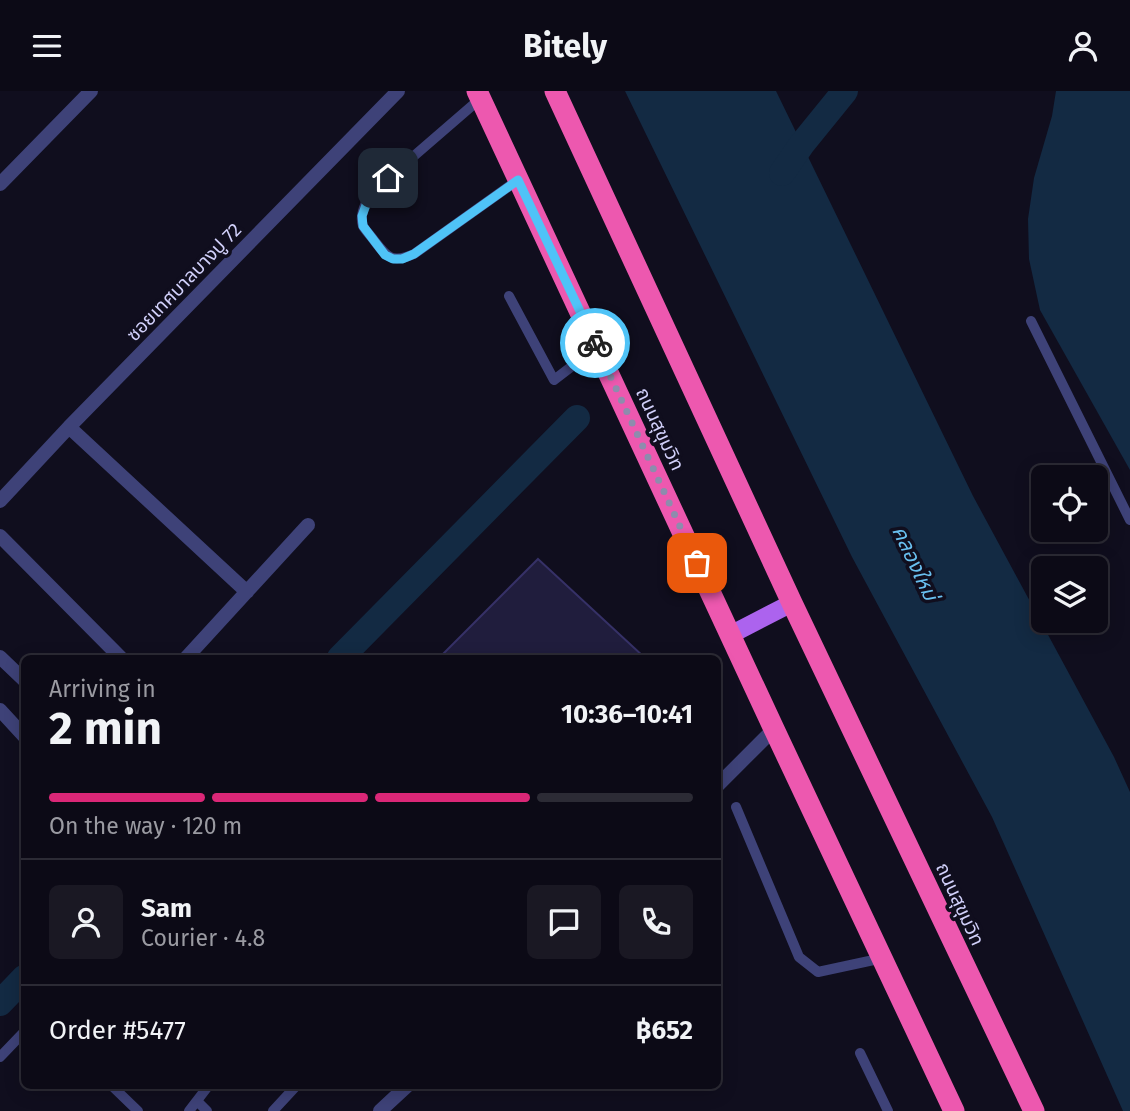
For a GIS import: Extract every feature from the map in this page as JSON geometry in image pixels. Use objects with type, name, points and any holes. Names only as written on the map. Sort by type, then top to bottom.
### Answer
[{"type":"highway","name":"ถนนสุขุมวิท","points":[[555,91],[792,603],[1034,1111]]},
{"type":"highway","name":"ถนนสุขุมวิท","points":[[479,95],[952,1110]]},
{"type":"main road","points":[[730,635],[792,603]]},
{"type":"street","points":[[0,184],[91,91]]},
{"type":"street","name":"ซอยเทศบาลบางปู 72","points":[[0,501],[398,91]]},
{"type":"street","points":[[69,427],[247,592]]},
{"type":"street","points":[[189,655],[308,525]]},
{"type":"street","points":[[0,536],[118,655]]},
{"type":"street","points":[[0,657],[21,677]]},
{"type":"street","points":[[0,710],[21,733]]},
{"type":"street","points":[[721,782],[774,729]]},
{"type":"street","points":[[380,1111],[404,1089]]},
{"type":"lane","points":[[479,95],[370,194],[362,216],[363,226],[385,255],[402,259],[414,254],[518,180]]},
{"type":"lane","points":[[509,296],[554,380],[597,347]]},
{"type":"lane","points":[[1031,321],[1130,520]]},
{"type":"lane","points":[[736,807],[799,957],[818,972],[883,958]]},
{"type":"lane","points":[[0,1057],[21,1035]]},
{"type":"lane","points":[[860,1053],[888,1111]]},
{"type":"lane","points":[[115,1089],[138,1111]]},
{"type":"lane","points":[[189,1111],[206,1089]]},
{"type":"lane","points":[[273,1111],[293,1089]]},
{"type":"lane","points":[[197,1101],[207,1111]]},
{"type":"water","name":"คลองใหม่","points":[[625,91],[776,91],[973,496],[1031,603],[1031,633],[1047,633],[1114,757],[1130,792],[1130,1111],[1123,1111],[992,817],[852,557]]},
{"type":"water","points":[[1056,91],[1130,91],[1130,470],[1040,310],[1029,259],[1028,219],[1034,178],[1052,116]]},
{"type":"building","points":[[538,559],[642,655],[442,655]]},
{"type":"waterway","points":[[782,173],[845,91]]},
{"type":"waterway","points":[[343,655],[577,418]]},
{"type":"waterway","points":[[0,1003],[21,981]]},
{"type":"way so far","points":[[595,343],[697,563]]},
{"type":"route","points":[[388,178],[370,194],[362,216],[363,226],[385,255],[393,259],[414,254],[518,180],[595,343]]}]
